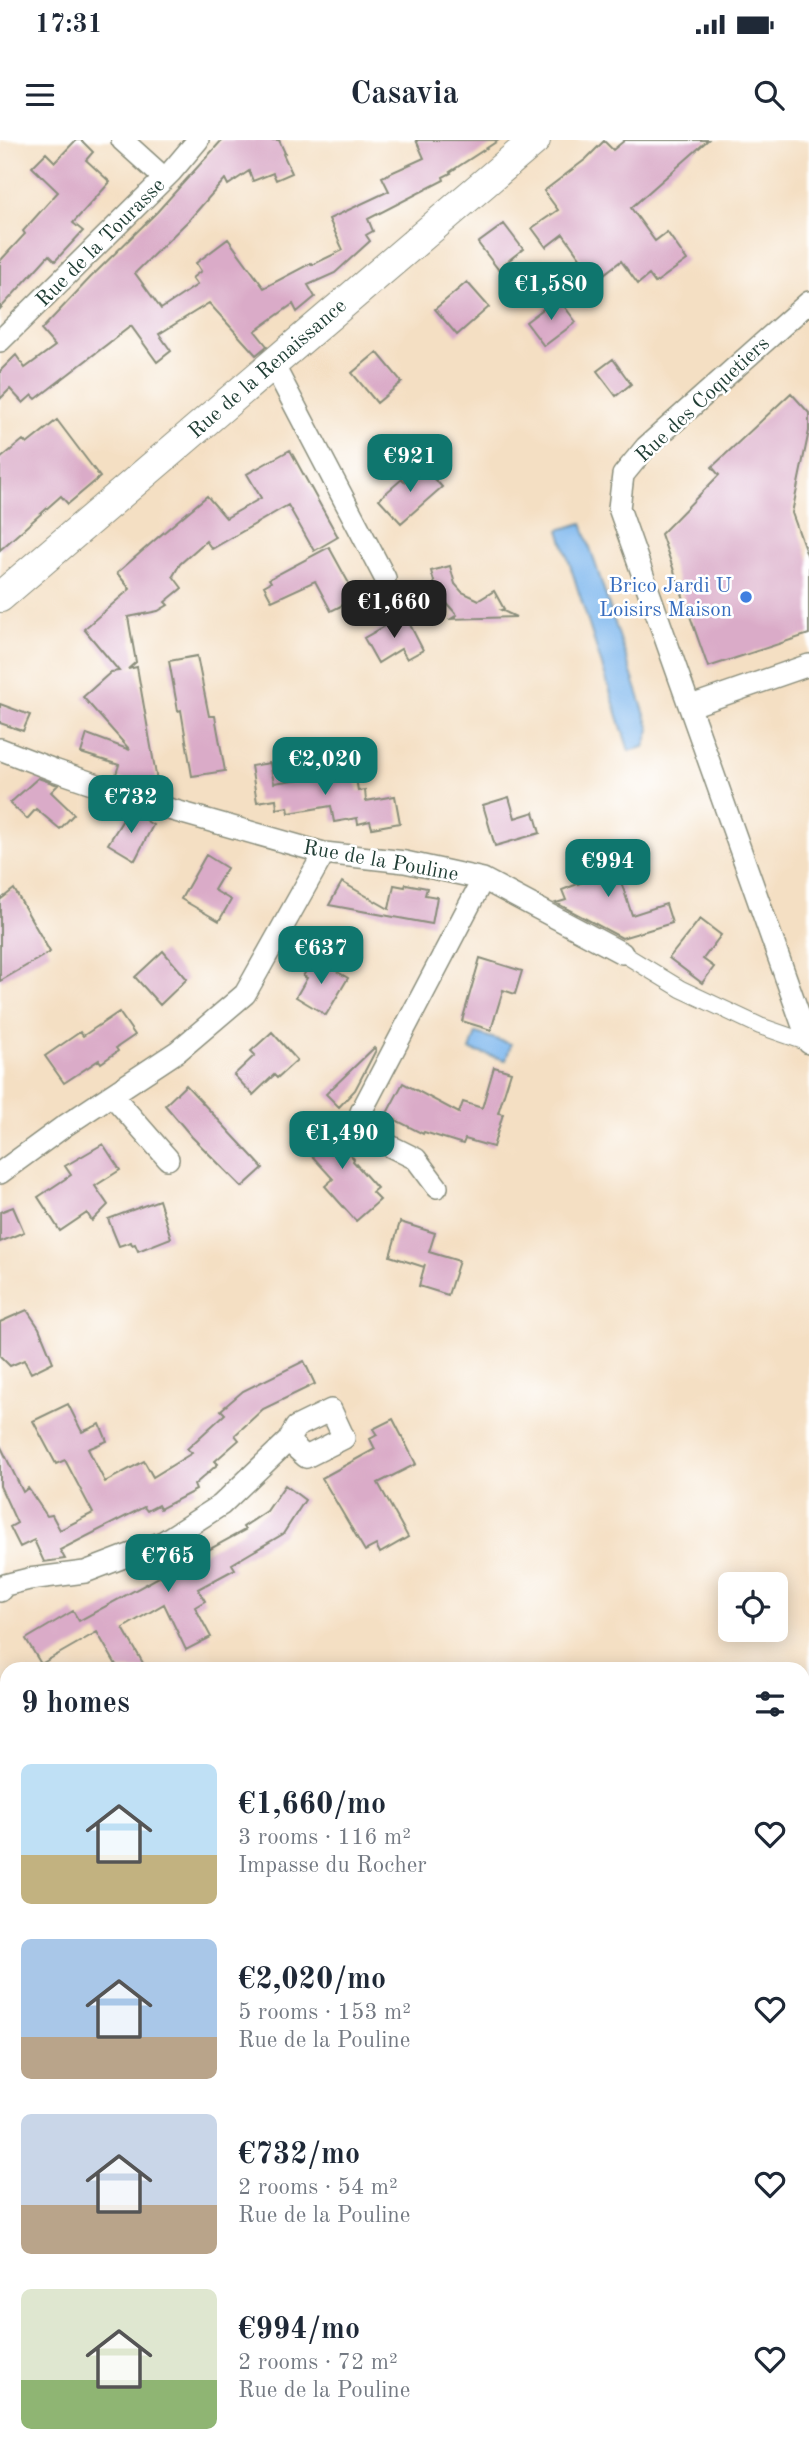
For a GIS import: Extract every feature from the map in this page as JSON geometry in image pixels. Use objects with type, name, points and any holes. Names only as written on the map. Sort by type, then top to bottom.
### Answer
[{"type":"main road","name":"Rue de la Renaissance","points":[[0,597],[534,140]]},
{"type":"street","points":[[122,140],[164,178]]},
{"type":"street","name":"Rue de la Tourasse","points":[[0,341],[164,178],[198,140]]},
{"type":"street","name":"Rue des Coquetiers","points":[[809,302],[646,447],[623,475],[619,508],[809,1043]]},
{"type":"street","points":[[273,364],[385,578]]},
{"type":"street","points":[[691,706],[809,665]]},
{"type":"street","name":"Rue de la Pouline","points":[[0,749],[165,808],[324,853],[405,862],[483,879],[622,953]]},
{"type":"street","points":[[0,1174],[64,1127],[178,1051],[244,994],[324,853]]},
{"type":"street","name":"Rue de la Pouline","points":[[437,1187],[416,1159],[378,1140],[361,1112],[483,879]]},
{"type":"street","points":[[622,953],[681,989],[760,1026],[809,1043]]},
{"type":"street","points":[[112,1096],[168,1158]]},
{"type":"street","points":[[3,1588],[29,1579],[85,1572],[163,1542],[221,1505],[288,1441]]},
{"type":"water","points":[[582,523],[650,730],[644,747],[629,751],[559,530]]},
{"type":"water","points":[[476,1033],[511,1044],[506,1060],[470,1050]]},
{"type":"building","points":[[76,140],[81,140],[93,152],[86,160],[110,182],[73,223],[83,231],[55,261],[49,255],[0,309],[0,261],[58,192],[32,167],[46,153],[55,162]]},
{"type":"building","points":[[222,140],[279,140],[292,173],[276,180],[273,173],[253,181],[249,171],[228,185],[225,179],[190,219],[135,273],[161,309],[197,285],[192,278],[201,271],[196,263],[228,239],[264,288],[311,263],[312,265],[343,250],[329,219],[389,191],[382,177],[424,158],[416,140],[499,140],[443,177],[444,180],[368,219],[373,231],[366,235],[370,241],[335,273],[308,285],[315,297],[297,312],[293,304],[255,331],[267,346],[256,355],[209,303],[159,334],[171,351],[157,362],[131,326],[36,399],[32,395],[23,403],[10,389],[0,399],[0,371],[16,355],[25,368],[55,346],[41,330],[157,212]]},
{"type":"building","points":[[625,140],[708,140],[631,208],[655,241],[667,232],[687,260],[655,283],[649,275],[638,284],[621,261],[596,280],[563,234],[546,247],[532,228],[558,210],[544,191],[586,159],[604,141],[613,150]]},
{"type":"building","points":[[504,224],[523,249],[498,269],[478,243]]},
{"type":"building","points":[[467,282],[489,307],[457,335],[435,309]]},
{"type":"building","points":[[558,298],[576,322],[544,346],[526,322]]},
{"type":"building","points":[[377,352],[402,382],[377,403],[352,373]]},
{"type":"building","points":[[613,359],[631,384],[616,396],[597,371]]},
{"type":"building","name":"Brico Jardi U Loisirs Maison","points":[[791,393],[809,413],[809,431],[792,513],[809,560],[809,634],[708,667],[661,534],[719,475],[712,467]]},
{"type":"building","points":[[57,420],[100,477],[68,504],[61,496],[0,550],[0,459],[23,440],[27,444]]},
{"type":"building","points":[[290,450],[338,537],[314,551],[288,505],[212,549],[206,541],[180,564],[173,576],[182,588],[165,602],[168,605],[158,611],[128,617],[136,662],[128,669],[137,667],[159,792],[115,777],[119,765],[81,753],[87,734],[130,750],[83,697],[111,672],[119,671],[84,629],[130,589],[117,573],[156,539],[207,496],[226,518],[261,498],[247,474]]},
{"type":"building","points":[[423,466],[442,487],[401,523],[379,499],[402,479],[405,482]]},
{"type":"building","points":[[329,547],[357,598],[331,611],[315,581],[272,601],[264,586],[271,582],[269,579]]},
{"type":"building","points":[[450,566],[455,584],[462,592],[479,600],[494,591],[504,609],[501,610],[516,617],[451,619],[457,615],[437,592],[431,571]]},
{"type":"building","points":[[405,615],[423,650],[407,659],[401,649],[378,663],[364,638]]},
{"type":"building","points":[[197,656],[209,716],[215,716],[225,771],[192,776],[181,710],[178,711],[169,661]]},
{"type":"building","points":[[0,704],[30,715],[23,731],[0,723]]},
{"type":"building","points":[[270,763],[274,783],[338,773],[339,780],[356,777],[358,791],[365,790],[366,801],[395,796],[400,823],[372,828],[370,821],[358,824],[357,818],[334,822],[331,806],[289,813],[288,807],[277,809],[276,799],[257,802],[251,766]]},
{"type":"building","points":[[38,778],[58,785],[51,792],[74,814],[60,829],[36,809],[27,819],[10,803]]},
{"type":"building","points":[[509,797],[515,818],[534,812],[540,833],[495,846],[483,805]]},
{"type":"building","points":[[129,810],[153,825],[135,860],[108,844]]},
{"type":"building","points":[[606,846],[632,915],[666,904],[672,923],[622,938],[556,903],[566,900],[562,890],[583,882],[576,855]]},
{"type":"building","points":[[206,855],[227,868],[214,890],[231,900],[219,921],[181,899]]},
{"type":"building","points":[[342,882],[389,909],[394,885],[427,888],[425,895],[437,897],[432,924],[329,905]]},
{"type":"building","points":[[14,889],[50,952],[0,981],[0,900]]},
{"type":"building","points":[[700,919],[721,935],[703,959],[714,967],[702,983],[669,958]]},
{"type":"building","points":[[163,951],[187,979],[160,1005],[135,977]]},
{"type":"building","points":[[314,958],[348,978],[326,1015],[296,997],[307,978],[303,976]]},
{"type":"building","points":[[480,958],[522,971],[515,994],[503,990],[491,1030],[462,1021]]},
{"type":"building","points":[[119,1012],[135,1035],[101,1063],[99,1060],[64,1083],[45,1056],[80,1032],[83,1036]]},
{"type":"building","points":[[272,1032],[297,1060],[277,1078],[274,1075],[253,1095],[234,1075],[255,1055],[251,1051]]},
{"type":"building","points":[[374,1048],[376,1050],[355,1090],[339,1107],[326,1094]]},
{"type":"building","points":[[494,1067],[511,1072],[498,1113],[503,1114],[493,1147],[465,1139],[463,1144],[424,1132],[423,1134],[386,1115],[403,1083],[459,1113],[463,1102],[482,1108]]},
{"type":"building","points":[[186,1085],[263,1168],[242,1187],[192,1137],[165,1105]]},
{"type":"building","points":[[327,1120],[348,1143],[344,1147],[353,1161],[377,1188],[372,1192],[380,1200],[356,1221],[325,1186],[333,1179],[302,1145]]},
{"type":"building","points":[[103,1144],[120,1170],[95,1186],[108,1205],[92,1221],[87,1213],[60,1231],[38,1197],[71,1175],[65,1166]]},
{"type":"building","points":[[159,1200],[171,1238],[138,1251],[131,1242],[119,1246],[108,1219]]},
{"type":"building","points":[[13,1207],[24,1232],[0,1242],[0,1212]]},
{"type":"building","points":[[400,1222],[435,1233],[429,1252],[459,1261],[448,1295],[419,1286],[425,1264],[424,1267],[390,1256]]},
{"type":"building","points":[[27,1310],[39,1328],[53,1362],[31,1373],[24,1360],[10,1366],[0,1356],[0,1322]]},
{"type":"building","points":[[304,1361],[315,1384],[263,1409],[235,1435],[239,1440],[215,1461],[218,1464],[194,1485],[196,1490],[160,1509],[158,1505],[147,1511],[144,1507],[60,1550],[65,1559],[44,1562],[34,1540],[20,1547],[10,1527],[17,1523],[0,1486],[0,1445],[23,1492],[28,1488],[47,1516],[52,1515],[60,1530],[93,1513],[65,1460],[56,1464],[33,1421],[68,1404],[82,1432],[100,1424],[107,1441],[88,1449],[105,1482],[144,1461],[153,1477],[192,1453],[187,1449],[225,1414],[221,1410],[243,1391]]},
{"type":"building","points":[[393,1419],[416,1464],[378,1483],[408,1537],[380,1553],[376,1545],[365,1551],[322,1478],[375,1449],[370,1439],[377,1435],[373,1429]]},
{"type":"building","points":[[285,1485],[305,1500],[283,1534],[232,1564],[235,1569],[198,1589],[205,1601],[195,1607],[211,1637],[186,1650],[164,1604],[123,1628],[142,1662],[114,1662],[97,1632],[44,1662],[40,1662],[26,1639],[73,1611],[79,1621],[245,1530],[243,1527],[267,1511]]},
{"type":"place","name":"Brico Jardi U Loisirs Maison","points":[[746,597]]}]
